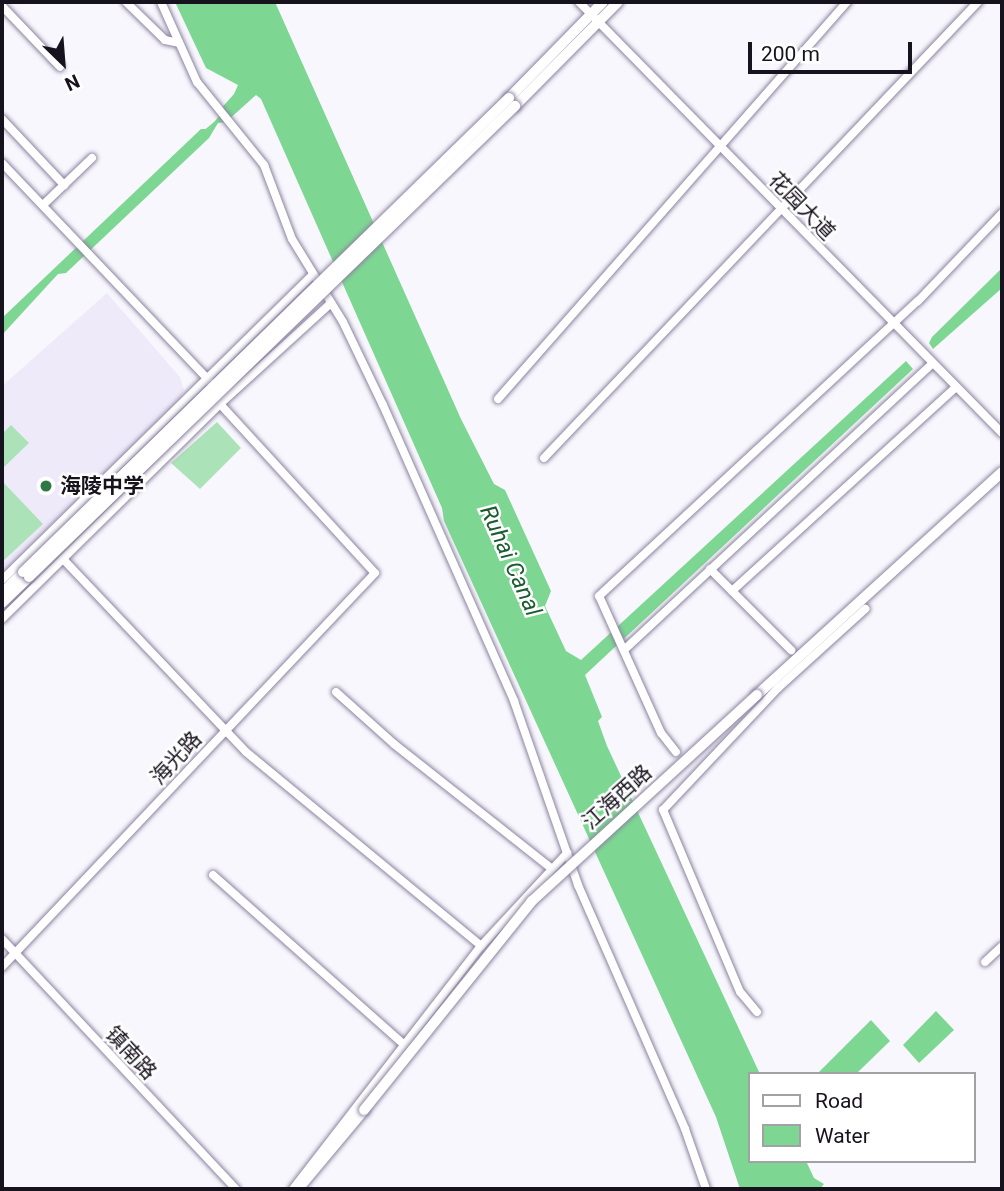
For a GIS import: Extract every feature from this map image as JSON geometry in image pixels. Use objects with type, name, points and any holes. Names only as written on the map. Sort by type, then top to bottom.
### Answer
[{"type":"main road","points":[[594,18],[603,2]]},
{"type":"main road","points":[[2,593],[26,574],[512,102],[594,18],[618,2]]},
{"type":"main road","name":"江海西路","points":[[298,1189],[532,901],[1002,472]]},
{"type":"main road","points":[[2,603],[26,574]]},
{"type":"street","points":[[126,2],[165,40],[179,43]]},
{"type":"street","points":[[161,2],[197,82],[264,165],[292,239],[331,303],[383,405],[514,701],[567,853],[706,1189]]},
{"type":"street","name":"花园大道","points":[[579,2],[778,208],[1002,433]]},
{"type":"street","points":[[499,399],[848,2]]},
{"type":"street","points":[[544,458],[778,208],[978,2]]},
{"type":"street","points":[[4,6],[60,67]]},
{"type":"street","points":[[2,119],[64,185]]},
{"type":"street","points":[[43,205],[92,158]]},
{"type":"street","points":[[2,163],[209,380],[220,404]]},
{"type":"street","points":[[676,752],[661,733],[599,596],[893,324],[1002,214]]},
{"type":"street","points":[[2,580],[209,380],[312,275]]},
{"type":"street","points":[[2,619],[220,404],[331,303]]},
{"type":"street","points":[[622,646],[933,364]]},
{"type":"street","points":[[732,591],[956,387]]},
{"type":"street","name":"海光路","points":[[2,967],[375,573],[220,404]]},
{"type":"street","points":[[63,559],[225,732],[481,946]]},
{"type":"street","points":[[710,569],[791,650]]},
{"type":"street","points":[[757,1012],[740,992],[663,810],[778,688],[865,609]]},
{"type":"street","points":[[336,692],[394,744],[550,867]]},
{"type":"street","points":[[293,1189],[402,1043],[481,946],[550,867],[567,853]]},
{"type":"street","points":[[213,875],[402,1043]]},
{"type":"street","name":"镇南路","points":[[2,939],[236,1189]]},
{"type":"street","points":[[985,962],[1002,946]]},
{"type":"shaded area","name":"海陵中学","points":[[107,293],[180,377],[184,390],[180,399],[2,573],[2,386]]},
{"type":"shaded area","points":[[217,422],[241,448],[200,489],[171,463]]},
{"type":"shaded area","points":[[11,425],[29,443],[2,469],[2,434]]},
{"type":"shaded area","points":[[2,481],[43,524],[2,562]]},
{"type":"water","name":"Ruhai Canal","points":[[175,2],[275,2],[461,419],[494,484],[505,490],[551,591],[545,606],[566,651],[581,660],[906,361],[913,369],[585,675],[602,717],[598,721],[607,746],[759,1072],[748,1072],[748,1163],[807,1163],[814,1178],[824,1184],[820,1189],[740,1189],[716,1117],[444,521],[442,508],[261,99],[256,95],[226,122],[218,123],[209,138],[66,273],[58,274],[2,335],[2,318],[201,129],[209,129],[219,116],[217,113],[234,94],[238,85],[206,68]]},
{"type":"water","points":[[1002,268],[1002,288],[933,349],[929,343],[932,337]]},
{"type":"water","points":[[936,1011],[954,1030],[919,1063],[903,1045]]},
{"type":"water","points":[[871,1020],[890,1041],[858,1072],[819,1072]]},
{"type":"waterway","points":[[206,130],[218,120]]},
{"type":"place","name":"海陵中学","points":[[46,486]]}]
